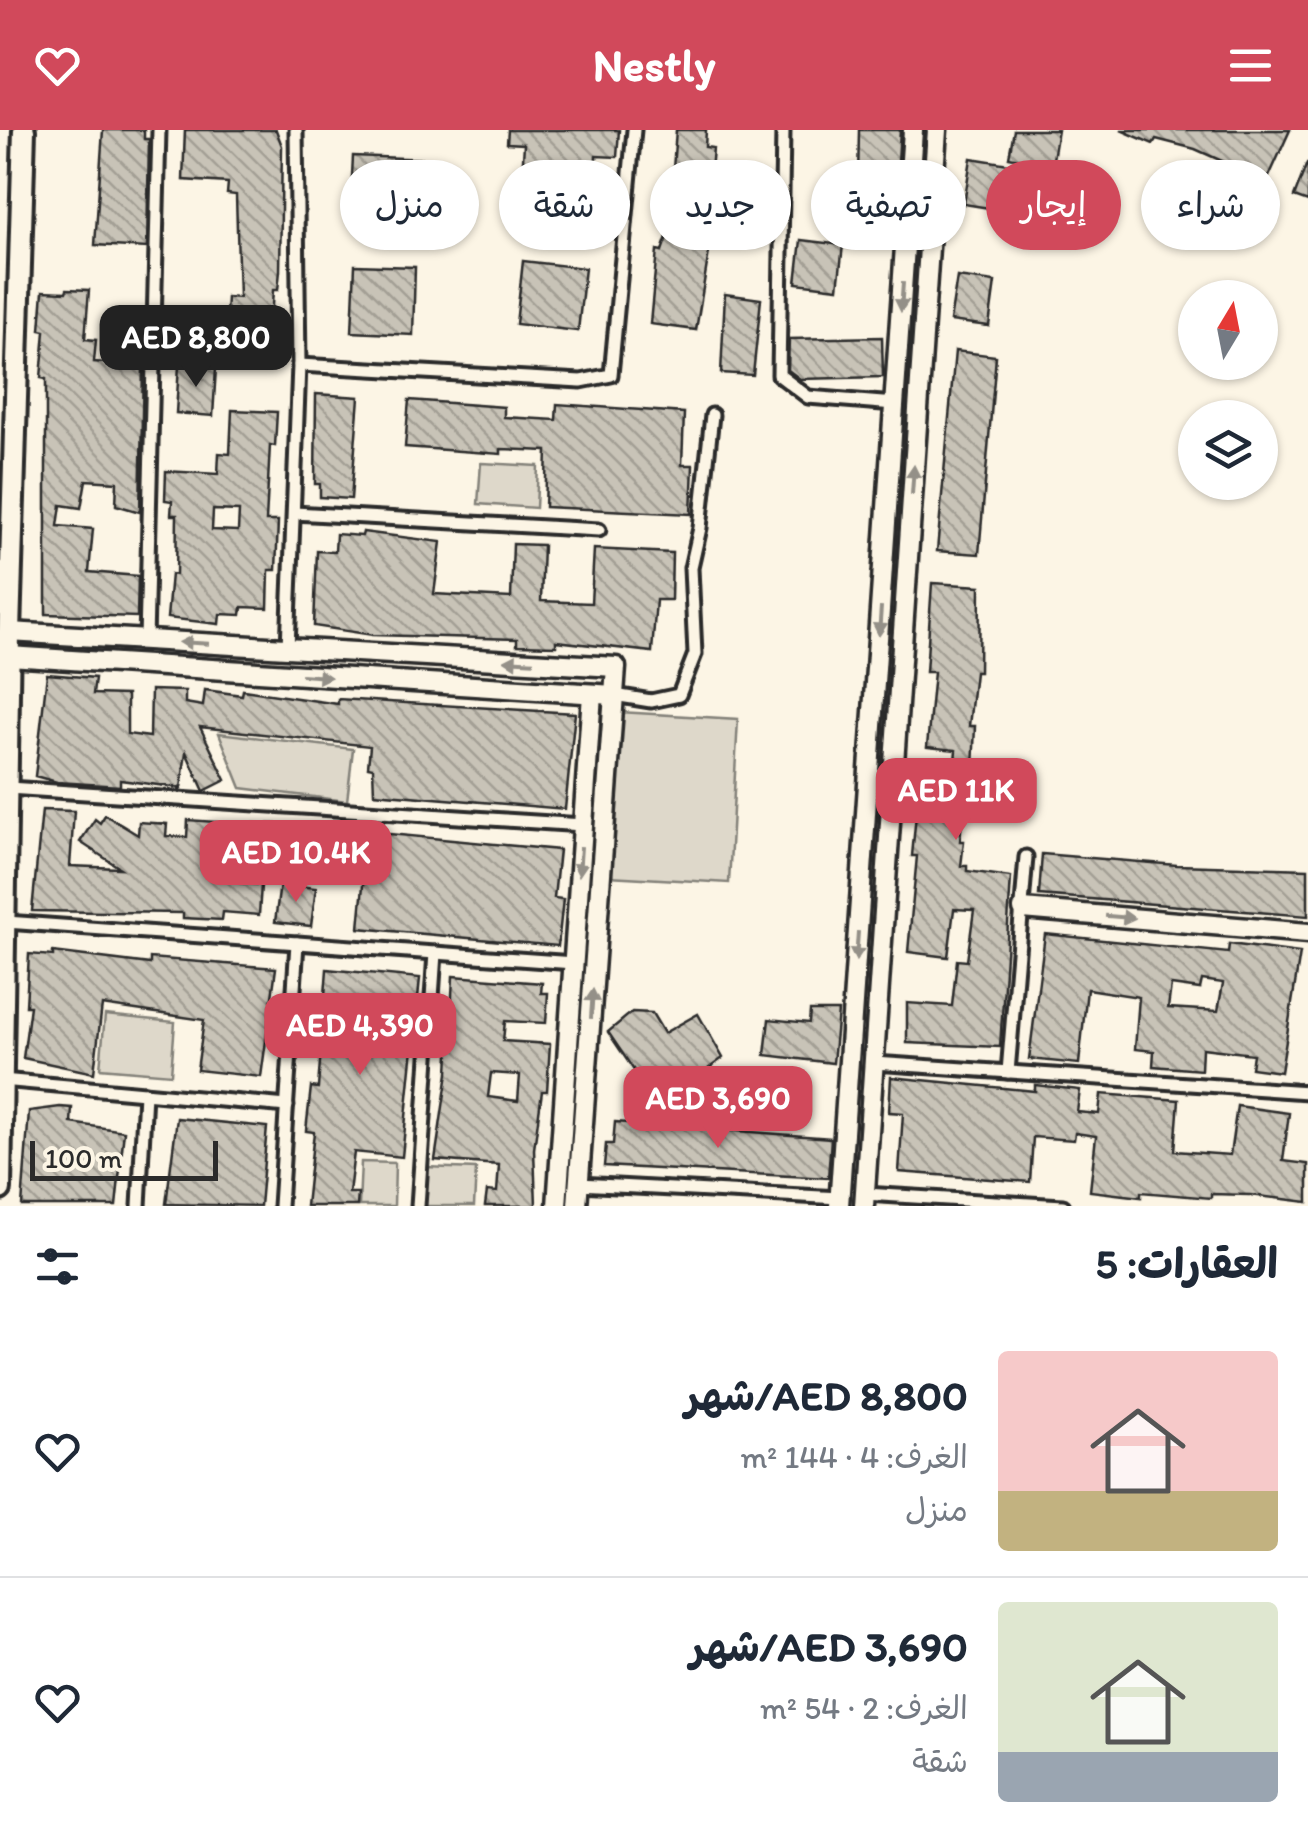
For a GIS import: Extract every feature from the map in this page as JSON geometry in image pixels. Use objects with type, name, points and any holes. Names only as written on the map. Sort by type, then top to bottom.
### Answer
[{"type":"main road","points":[[0,1189],[9,632],[24,130]]},
{"type":"street","points":[[146,640],[158,130]]},
{"type":"street","points":[[288,648],[299,365],[296,130]]},
{"type":"street","points":[[299,365],[581,382],[611,375],[634,130]]},
{"type":"street","points":[[783,130],[779,375],[808,397],[895,404]]},
{"type":"street","points":[[579,1184],[840,1202],[914,130]]},
{"type":"street","points":[[937,130],[865,1200],[1062,1206]]},
{"type":"street","points":[[9,656],[667,700],[680,696],[691,672],[696,641],[692,568],[712,415]]},
{"type":"street","points":[[294,513],[599,530]]},
{"type":"street","points":[[9,632],[616,667],[578,1206]]},
{"type":"street","points":[[558,1206],[592,694]]},
{"type":"street","points":[[8,788],[583,824]]},
{"type":"street","points":[[1008,1072],[1026,857]]},
{"type":"street","points":[[1023,909],[1308,933]]},
{"type":"street","points":[[6,922],[574,962]]},
{"type":"street","points":[[280,1206],[297,943]]},
{"type":"street","points":[[418,1206],[435,953]]},
{"type":"street","points":[[874,1063],[1308,1092]]},
{"type":"street","points":[[2,1080],[287,1106]]},
{"type":"street","points":[[140,1206],[144,1093]]},
{"type":"shaded area","points":[[481,463],[538,466],[536,508],[478,504]]},
{"type":"shaded area","points":[[619,712],[738,719],[729,883],[609,876]]},
{"type":"shaded area","points":[[219,733],[353,749],[347,801],[241,788]]},
{"type":"shaded area","points":[[254,823],[349,827],[347,878],[252,874]]},
{"type":"shaded area","points":[[105,1015],[175,1022],[171,1074],[100,1068]]},
{"type":"shaded area","points":[[361,1162],[395,1163],[394,1206],[359,1206]]},
{"type":"shaded area","points":[[425,1167],[476,1169],[474,1206],[423,1206]]},
{"type":"building","points":[[103,130],[144,130],[144,139],[149,139],[147,248],[95,245]]},
{"type":"building","points":[[185,130],[276,130],[282,146],[280,271],[278,290],[273,290],[269,351],[224,348],[227,297],[239,298],[236,195],[227,194],[228,183],[183,180]]},
{"type":"building","points":[[508,130],[619,130],[617,157],[596,156],[596,160],[523,160],[524,144],[507,143]]},
{"type":"building","points":[[676,130],[706,130],[705,147],[713,148],[712,160],[674,160]]},
{"type":"building","points":[[859,130],[900,130],[898,160],[858,160]]},
{"type":"building","points":[[1014,130],[1058,130],[1053,160],[1009,157]]},
{"type":"building","points":[[1121,130],[1290,130],[1276,160],[1220,160],[1156,139],[1153,144]]},
{"type":"building","points":[[353,156],[428,159],[428,160],[353,160]]},
{"type":"building","points":[[971,158],[986,160],[986,208],[966,204]]},
{"type":"building","points":[[1308,163],[1308,202],[1294,197]]},
{"type":"building","points":[[801,240],[811,241],[811,250],[842,250],[838,288],[796,283]]},
{"type":"building","points":[[657,250],[709,250],[696,330],[650,324]]},
{"type":"building","points":[[523,261],[585,268],[578,331],[516,324]]},
{"type":"building","points":[[355,265],[415,267],[413,335],[352,332]]},
{"type":"building","points":[[957,277],[995,282],[989,326],[950,321]]},
{"type":"building","points":[[89,290],[85,339],[96,340],[94,362],[143,366],[140,512],[116,505],[117,482],[86,480],[81,508],[61,505],[58,526],[93,529],[89,572],[138,576],[137,617],[46,614],[46,379],[41,378],[45,331],[40,330],[43,291]]},
{"type":"building","points":[[725,294],[761,299],[753,375],[721,373]]},
{"type":"building","points":[[882,337],[883,377],[800,379],[788,370],[789,339]]},
{"type":"building","points":[[955,351],[996,356],[979,554],[937,551]]},
{"type":"building","points":[[179,365],[216,368],[213,416],[176,413]]},
{"type":"building","points":[[316,394],[359,397],[351,499],[320,497],[320,484],[315,484]]},
{"type":"building","points":[[409,400],[504,407],[504,417],[556,420],[557,404],[684,413],[682,465],[693,465],[691,514],[545,507],[547,451],[501,449],[501,454],[405,447]]},
{"type":"building","points":[[232,410],[277,412],[275,446],[270,445],[266,521],[278,521],[276,570],[269,570],[268,608],[242,607],[241,615],[220,614],[219,624],[167,618],[171,574],[176,575],[177,515],[171,515],[172,501],[165,500],[166,471],[218,474],[219,453],[230,454]],"holes":[[[213,510],[239,511],[238,531],[212,530]]]},
{"type":"building","points":[[363,532],[441,542],[434,594],[511,598],[513,544],[543,545],[541,601],[591,603],[594,549],[672,553],[671,600],[656,600],[652,652],[556,641],[556,646],[517,645],[517,639],[373,635],[314,626],[317,551],[335,552],[336,534],[362,536]]},
{"type":"building","points":[[932,583],[980,586],[979,672],[975,672],[969,726],[975,726],[971,811],[963,810],[961,866],[967,866],[967,871],[1011,877],[1000,1047],[907,1043],[907,1003],[952,1006],[957,960],[967,961],[974,910],[954,909],[948,957],[908,952],[917,856],[912,856],[916,814],[922,815],[924,770],[954,772],[956,750],[927,747],[934,672],[926,672]]},
{"type":"building","points":[[47,674],[95,678],[93,694],[127,695],[127,734],[150,737],[151,690],[185,691],[185,703],[203,706],[205,690],[242,695],[243,690],[338,704],[338,699],[575,713],[565,809],[374,793],[373,768],[368,767],[370,746],[200,727],[226,780],[204,791],[186,752],[181,788],[120,780],[120,786],[57,782],[35,776]]},
{"type":"building","points":[[42,810],[74,811],[70,866],[120,868],[80,842],[95,819],[100,823],[105,815],[138,835],[139,822],[167,824],[166,836],[187,837],[188,820],[244,824],[240,883],[261,885],[259,915],[223,912],[222,920],[183,918],[183,913],[32,911]]},
{"type":"building","points":[[368,832],[559,850],[554,898],[563,899],[558,946],[359,928]]},
{"type":"building","points":[[1042,854],[1177,865],[1308,869],[1308,916],[1039,895]]},
{"type":"building","points":[[280,884],[316,888],[311,926],[275,922]]},
{"type":"building","points":[[1045,934],[1228,953],[1229,944],[1300,953],[1281,1072],[1251,1068],[1253,1054],[1202,1048],[1201,1070],[1153,1066],[1154,1051],[1135,1049],[1139,997],[1087,989],[1079,1064],[1029,1059]],"holes":[[[1202,980],[1223,983],[1218,1011],[1168,1008],[1171,985],[1200,989]]]},
{"type":"building","points":[[53,952],[150,964],[150,958],[276,968],[261,1077],[197,1070],[204,1020],[102,1005],[94,1073],[23,1058],[30,1006],[26,1006],[29,954],[53,956]]},
{"type":"building","points":[[327,969],[420,978],[402,1157],[354,1152],[349,1193],[358,1193],[357,1206],[306,1206],[314,1132],[306,1131],[311,1087],[318,1088]]},
{"type":"building","points":[[453,976],[542,983],[541,993],[548,993],[546,1023],[505,1021],[503,1041],[550,1044],[547,1091],[542,1091],[534,1149],[536,1206],[485,1206],[487,1191],[497,1192],[499,1165],[435,1160],[448,1073]],"holes":[[[491,1073],[520,1075],[518,1101],[488,1097]]]},
{"type":"building","points":[[810,1011],[838,1011],[833,1063],[765,1055],[769,1019],[809,1023]]},
{"type":"building","points":[[632,1012],[652,1013],[664,1033],[698,1014],[723,1058],[668,1098],[670,1105],[660,1109],[608,1032]]},
{"type":"building","points":[[891,1077],[1035,1091],[1035,1085],[1080,1090],[1077,1112],[1099,1114],[1101,1094],[1179,1100],[1175,1151],[1230,1155],[1237,1106],[1289,1113],[1283,1161],[1308,1164],[1308,1202],[1250,1195],[1211,1194],[1211,1198],[1141,1192],[1141,1197],[1090,1191],[1096,1136],[1075,1133],[1074,1140],[1033,1137],[1030,1182],[899,1172],[903,1113],[889,1112]]},
{"type":"building","points":[[72,1108],[71,1123],[124,1131],[116,1206],[22,1206],[29,1111]]},
{"type":"building","points":[[177,1118],[267,1127],[260,1206],[166,1204]]},
{"type":"building","points":[[615,1122],[831,1138],[828,1178],[604,1166],[606,1144],[613,1144]]}]
